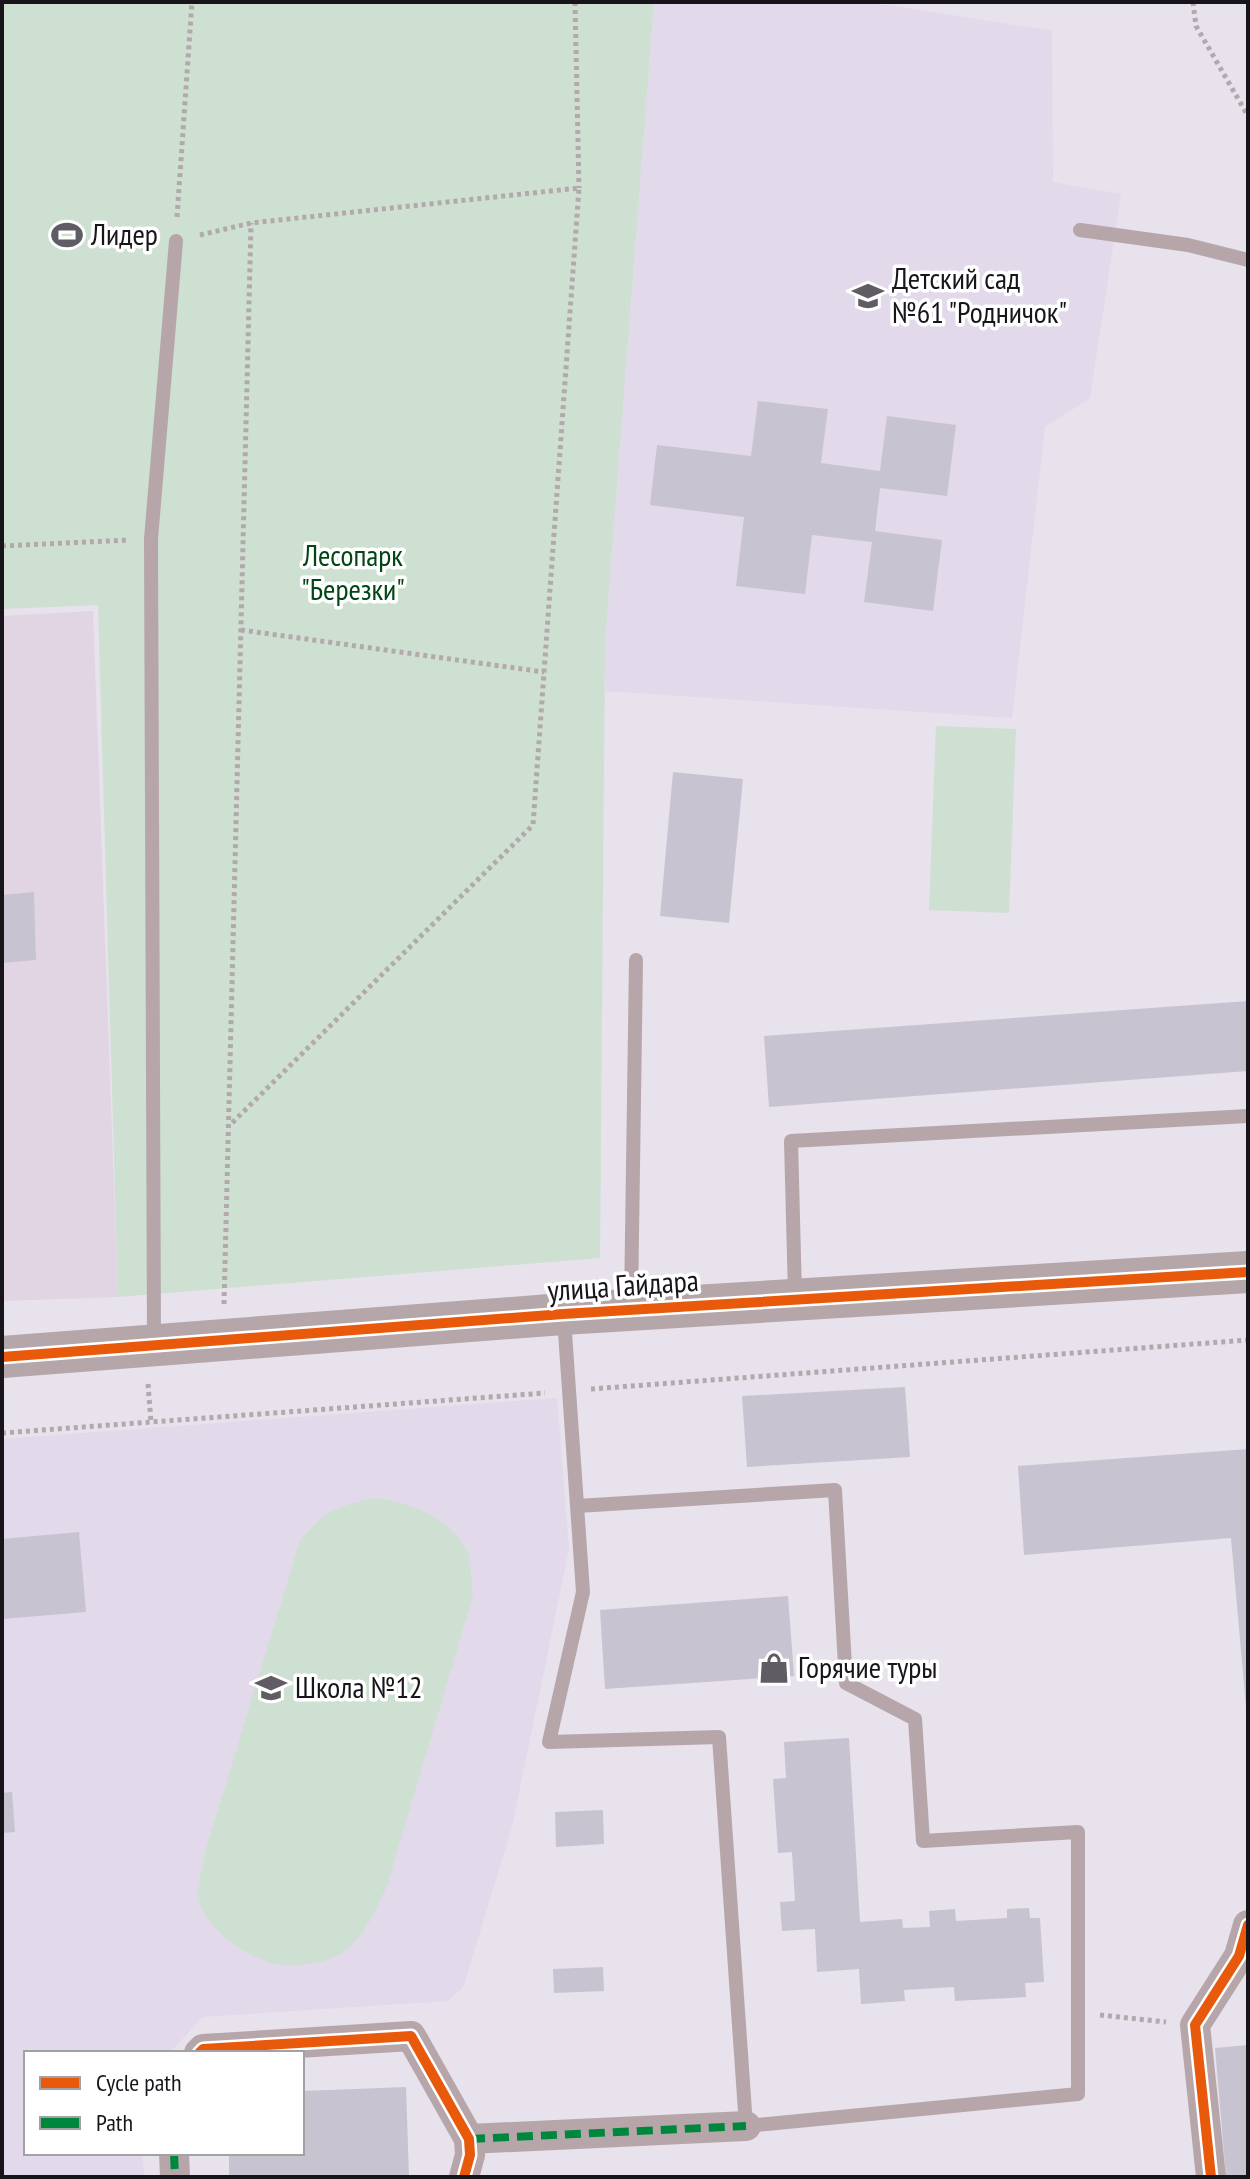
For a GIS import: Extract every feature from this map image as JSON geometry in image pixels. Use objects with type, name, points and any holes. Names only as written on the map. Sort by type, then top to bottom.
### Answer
[{"type":"street","name":"улица Гайдара","points":[[2,1357],[563,1314],[1248,1272]]},
{"type":"street","points":[[1211,2177],[1195,2025],[1239,1956],[1248,1925]]},
{"type":"street","points":[[201,2051],[411,2036],[469,2139],[470,2155],[464,2177]]},
{"type":"street","points":[[469,2139],[746,2126]]},
{"type":"street","points":[[174,2155],[175,2177]]},
{"type":"lane","points":[[1080,230],[1188,245],[1248,260]]},
{"type":"lane","points":[[155,1346],[151,539],[176,241]]},
{"type":"lane","points":[[630,1310],[636,960]]},
{"type":"lane","points":[[796,1300],[791,1141],[1248,1116]]},
{"type":"lane","points":[[563,1314],[583,1592],[549,1742],[719,1737],[746,2126],[1078,2094],[1078,1832],[923,1841],[915,1719],[846,1683],[835,1490],[577,1506]]},
{"type":"path","points":[[192,2],[176,241],[251,223],[579,188]]},
{"type":"path","points":[[229,1126],[533,825],[579,188],[575,2]]},
{"type":"path","points":[[1193,2],[1196,26],[1248,116]]},
{"type":"path","points":[[224,1305],[251,223]]},
{"type":"path","points":[[2,546],[151,539]]},
{"type":"path","points":[[241,630],[544,672]]},
{"type":"path","points":[[2,1433],[1248,1340]]},
{"type":"path","points":[[1079,2013],[1195,2025]]},
{"type":"shaded area","name":"Детский сад №61 \"Родничок\"","points":[[654,2],[853,2],[1052,31],[1053,182],[1121,194],[1090,398],[1045,427],[1012,718],[605,691],[605,643]]},
{"type":"shaded area","points":[[93,611],[118,1297],[2,1301],[2,616]]},
{"type":"shaded area","name":"Школа №12","points":[[557,1398],[569,1549],[512,1827],[463,1988],[447,2001],[202,2017],[172,2051],[24,2051],[24,2155],[142,2155],[143,2177],[2,2177],[2,1439]]},
{"type":"green space","name":"Лесопарк \"Березки\"","points":[[2,2],[654,2],[605,643],[600,1258],[118,1297],[98,605],[2,609]]},
{"type":"green space","points":[[936,726],[1016,729],[1009,913],[929,910]]},
{"type":"green space","points":[[376,1498],[415,1508],[451,1529],[467,1551],[473,1596],[387,1886],[374,1913],[358,1939],[336,1956],[311,1964],[277,1964],[240,1949],[207,1918],[198,1895],[205,1852],[300,1540],[333,1510]]},
{"type":"building","points":[[758,401],[828,409],[821,463],[880,471],[887,416],[956,425],[947,496],[880,488],[875,531],[942,540],[933,611],[864,602],[872,542],[812,535],[805,594],[736,586],[744,517],[650,505],[657,445],[751,456]]},
{"type":"building","points":[[673,772],[743,779],[729,923],[660,916]]},
{"type":"building","points":[[34,892],[36,960],[2,963],[2,895]]},
{"type":"building","points":[[1248,1001],[1248,1071],[769,1107],[764,1036]]},
{"type":"building","points":[[905,1387],[910,1457],[747,1467],[742,1396]]},
{"type":"building","points":[[1248,1449],[1246,1707],[1231,1538],[1024,1555],[1018,1466]]},
{"type":"building","points":[[79,1532],[86,1612],[2,1619],[2,1539]]},
{"type":"building","points":[[788,1596],[794,1676],[605,1689],[600,1610]]},
{"type":"building","points":[[849,1738],[860,1922],[902,1919],[903,1928],[930,1927],[929,1911],[955,1909],[956,1921],[1007,1918],[1007,1909],[1029,1908],[1030,1918],[1040,1918],[1044,1982],[1025,1983],[1026,1997],[955,2001],[954,1987],[904,1990],[905,2001],[861,2004],[859,1969],[817,1972],[815,1929],[782,1931],[780,1902],[795,1901],[792,1852],[778,1853],[773,1779],[786,1778],[784,1742]]},
{"type":"building","points":[[12,1792],[15,1832],[2,1833],[2,1793]]},
{"type":"building","points":[[603,1810],[604,1844],[556,1847],[555,1812]]},
{"type":"building","points":[[603,1967],[604,1991],[554,1993],[553,1969]]},
{"type":"building","points":[[1248,2045],[1248,2177],[1226,2177],[1215,2048]]},
{"type":"building","points":[[406,2087],[409,2176],[229,2177],[229,2155],[304,2155],[304,2091]]},
{"type":"marked path","points":[[469,2139],[746,2126]]},
{"type":"marked path","points":[[174,2155],[175,2177]]},
{"type":"cycle path","points":[[2,1357],[563,1314],[1248,1272]]},
{"type":"cycle path","points":[[1211,2177],[1195,2025],[1239,1956],[1248,1925]]},
{"type":"cycle path","points":[[201,2051],[411,2036],[469,2139],[470,2155],[464,2177]]},
{"type":"place","name":"Лидер","points":[[67,235]]},
{"type":"place","name":"Детский сад №61 \"Родничок\"","points":[[868,296]]},
{"type":"place","name":"Горячие туры","points":[[774,1668]]},
{"type":"place","name":"Школа №12","points":[[271,1688]]}]
